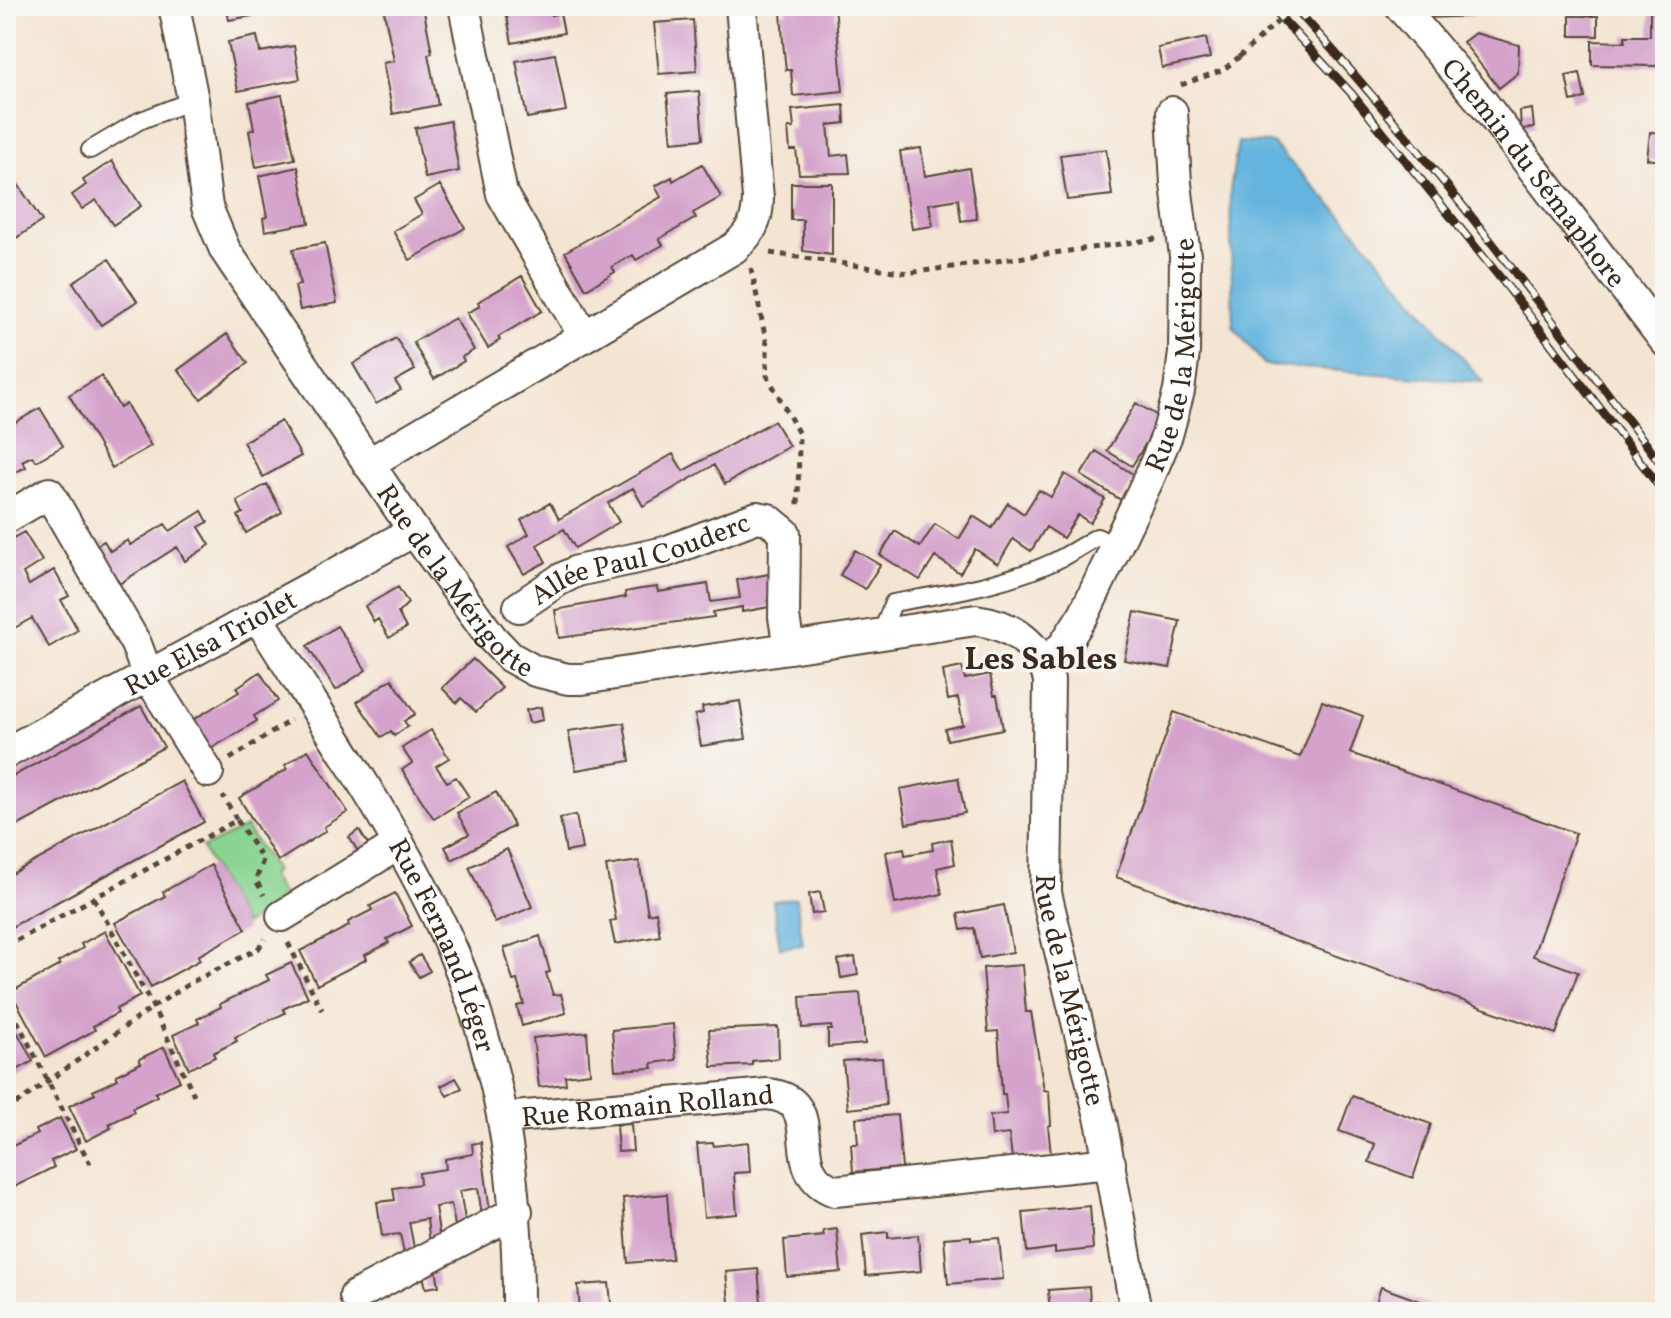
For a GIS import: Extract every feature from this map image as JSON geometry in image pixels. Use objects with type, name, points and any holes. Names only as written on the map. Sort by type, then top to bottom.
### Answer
[{"type":"street","name":"Rue de la Mérigotte","points":[[174,6],[193,100],[207,207],[214,229],[235,267],[414,531],[492,638],[510,657],[535,671],[559,678],[582,679],[960,621],[992,622],[1024,637],[1044,664],[1049,680],[1046,893],[1110,1163],[1136,1312]]},
{"type":"street","points":[[464,6],[502,194],[584,336]]},
{"type":"street","points":[[368,464],[734,248],[747,248],[758,211],[741,6]]},
{"type":"street","name":"Chemin du Sémaphore","points":[[1400,6],[1656,310],[1665,341]]},
{"type":"street","name":"Rue de la Mérigotte","points":[[1044,664],[1064,645],[1084,614],[1167,435],[1179,391],[1184,353],[1184,235],[1176,184],[1172,112]]},
{"type":"street","points":[[6,518],[49,493],[136,644],[148,676],[208,772]]},
{"type":"street","name":"Allée Paul Couderc","points":[[519,607],[577,571],[665,552],[757,517],[768,519],[785,533],[784,617],[789,648]]},
{"type":"street","name":"Rue Elsa Triolet","points":[[6,753],[414,531]]},
{"type":"street","name":"Rue Fernand Léger","points":[[258,617],[302,713],[399,844],[444,932],[468,991],[488,1051],[504,1118],[517,1211],[518,1312]]},
{"type":"street","points":[[279,918],[399,844]]},
{"type":"street","name":"Rue Romain Rolland","points":[[504,1118],[779,1095],[798,1110],[812,1178],[822,1187],[835,1191],[1110,1163]]},
{"type":"street","points":[[355,1296],[517,1211]]},
{"type":"lane","points":[[90,150],[139,121],[193,100]]},
{"type":"lane","points":[[881,634],[893,603],[974,588],[1015,576],[1053,562],[1097,537],[1116,546]]},
{"type":"path","points":[[1172,112],[1175,94],[1183,84],[1223,70],[1295,6]]},
{"type":"path","points":[[785,533],[797,515],[799,434],[767,375],[767,345],[747,248],[908,273],[1184,235]]},
{"type":"path","points":[[302,713],[208,772],[263,860],[256,880],[279,918],[322,1010]]},
{"type":"path","points":[[6,946],[237,820]]},
{"type":"path","points":[[94,898],[153,1007],[194,1095]]},
{"type":"path","points":[[6,1111],[153,1007],[192,982],[258,949],[279,918]]},
{"type":"path","points":[[6,999],[90,1164]]},
{"type":"green space","points":[[246,827],[275,871],[270,875],[285,900],[244,925],[202,848]]},
{"type":"water","points":[[1238,142],[1272,143],[1346,220],[1483,382],[1265,365],[1233,327],[1230,191]]},
{"type":"water","points":[[796,898],[803,945],[780,948],[773,901]]},
{"type":"building","points":[[226,6],[266,6],[267,13],[229,20]]},
{"type":"building","points":[[383,6],[423,6],[438,105],[393,114],[383,63],[394,61]]},
{"type":"building","points":[[505,6],[549,6],[551,15],[560,13],[564,33],[512,43]]},
{"type":"building","points":[[662,6],[698,6],[698,9],[663,12]]},
{"type":"building","points":[[786,6],[835,6],[843,91],[793,96],[791,70],[786,70],[783,42],[781,12],[787,12]]},
{"type":"building","points":[[1428,6],[1472,6],[1473,16],[1428,18]]},
{"type":"building","points":[[1664,11],[1658,66],[1592,65],[1592,41],[1625,42],[1625,36],[1650,36],[1650,12]]},
{"type":"building","points":[[1570,16],[1598,16],[1598,36],[1570,36]]},
{"type":"building","points":[[693,20],[697,71],[659,74],[654,23]]},
{"type":"building","points":[[1475,33],[1519,45],[1518,73],[1499,88],[1463,42]]},
{"type":"building","points":[[257,36],[260,52],[294,46],[300,79],[238,91],[228,42]]},
{"type":"building","points":[[1206,38],[1210,58],[1162,68],[1158,48]]},
{"type":"building","points":[[555,54],[566,111],[527,118],[516,61]]},
{"type":"building","points":[[1580,73],[1585,98],[1571,101],[1566,76]]},
{"type":"building","points":[[699,91],[703,139],[672,142],[667,94]]},
{"type":"building","points":[[282,95],[295,159],[256,167],[249,131],[254,129],[249,102]]},
{"type":"building","points":[[844,105],[845,123],[828,125],[831,156],[848,154],[850,173],[799,174],[796,150],[790,150],[788,128],[794,128],[792,110]]},
{"type":"building","points":[[1532,109],[1534,128],[1521,129],[1520,111]]},
{"type":"building","points":[[450,121],[459,171],[425,178],[415,128]]},
{"type":"building","points":[[1650,132],[1664,133],[1661,161],[1647,159]]},
{"type":"building","points":[[921,148],[925,176],[969,168],[977,219],[961,221],[958,199],[929,204],[933,226],[912,229],[900,151]]},
{"type":"building","points":[[1106,149],[1112,195],[1067,200],[1060,155]]},
{"type":"building","points":[[112,161],[141,206],[113,225],[96,200],[82,209],[72,195],[86,185],[83,180]]},
{"type":"building","points":[[702,164],[721,197],[693,213],[696,218],[659,239],[663,245],[636,260],[633,255],[612,267],[615,272],[586,289],[565,252],[661,197],[655,186],[672,177],[673,181]]},
{"type":"building","points":[[6,166],[42,221],[10,242],[6,236]]},
{"type":"building","points":[[298,167],[309,223],[265,231],[263,218],[267,217],[259,176]]},
{"type":"building","points":[[791,183],[832,183],[832,255],[803,251],[803,220],[791,220]]},
{"type":"building","points":[[440,185],[465,228],[410,260],[393,231],[422,214],[414,200]]},
{"type":"building","points":[[325,243],[337,303],[300,310],[295,286],[300,285],[293,249]]},
{"type":"building","points":[[109,259],[137,301],[101,325],[73,282]]},
{"type":"building","points":[[522,276],[542,311],[498,337],[500,340],[488,348],[467,313],[480,306],[478,302]]},
{"type":"building","points":[[455,318],[474,350],[462,357],[464,361],[434,379],[413,342]]},
{"type":"building","points":[[227,334],[248,363],[201,399],[178,370]]},
{"type":"building","points":[[396,338],[415,370],[395,381],[401,390],[376,404],[353,364]]},
{"type":"building","points":[[101,376],[120,408],[126,404],[151,446],[112,468],[69,395]]},
{"type":"building","points":[[1136,403],[1161,418],[1132,466],[1107,451]]},
{"type":"building","points":[[40,408],[63,446],[36,461],[32,456],[22,461],[26,467],[14,473],[6,459],[6,428]]},
{"type":"building","points":[[281,421],[301,456],[263,477],[243,442]]},
{"type":"building","points":[[774,421],[789,446],[725,484],[714,465],[643,506],[633,488],[608,503],[619,522],[575,548],[564,529],[537,545],[546,562],[524,574],[508,547],[529,534],[521,520],[550,503],[559,519],[673,454],[683,471]]},
{"type":"building","points":[[1096,451],[1136,476],[1121,500],[1081,475]]},
{"type":"building","points":[[1065,474],[1105,499],[1090,523],[1078,515],[1063,538],[1046,527],[1031,551],[1013,539],[998,564],[975,549],[960,573],[935,557],[920,580],[880,555],[895,531],[920,547],[935,524],[959,539],[973,516],[992,528],[1008,503],[1024,514],[1039,490],[1051,497]]},
{"type":"building","points":[[267,484],[282,512],[246,533],[238,516],[243,513],[237,501]]},
{"type":"building","points":[[202,511],[208,522],[199,527],[210,545],[185,561],[177,547],[119,584],[96,546],[104,541],[110,551],[128,540],[130,545],[165,524],[170,531]]},
{"type":"building","points":[[24,532],[42,561],[23,573],[29,585],[54,570],[69,596],[61,600],[78,630],[49,647],[32,618],[11,630],[6,621],[6,598],[11,595],[6,587],[6,542]]},
{"type":"building","points":[[855,550],[880,565],[865,589],[840,575]]},
{"type":"building","points":[[769,574],[775,606],[742,612],[742,607],[713,612],[714,617],[559,638],[555,610],[626,597],[625,592],[657,587],[658,592],[708,584],[711,602],[740,598],[737,580]]},
{"type":"building","points":[[398,587],[408,603],[398,613],[406,628],[389,638],[378,619],[374,622],[365,606]]},
{"type":"building","points":[[1135,612],[1180,621],[1170,668],[1124,660]]},
{"type":"building","points":[[337,626],[366,670],[336,690],[307,646]]},
{"type":"building","points":[[473,659],[502,688],[476,712],[461,698],[457,703],[442,688]]},
{"type":"building","points":[[962,667],[965,679],[990,674],[1003,729],[947,740],[945,729],[963,725],[958,698],[948,700],[943,671]]},
{"type":"building","points":[[260,672],[278,701],[254,716],[257,721],[209,750],[191,721],[239,692],[236,688]]},
{"type":"building","points":[[392,679],[415,714],[404,721],[408,726],[394,736],[391,731],[381,737],[357,702]]},
{"type":"building","points":[[740,701],[746,739],[701,746],[695,715],[703,713],[702,707]]},
{"type":"building","points":[[1322,701],[1363,716],[1350,753],[1576,833],[1533,956],[1578,972],[1556,1034],[1116,877],[1174,712],[1300,757]]},
{"type":"building","points":[[141,706],[164,747],[6,832],[6,780]]},
{"type":"building","points":[[541,707],[543,720],[529,723],[526,710]]},
{"type":"building","points":[[624,723],[630,761],[576,770],[568,731]]},
{"type":"building","points":[[431,730],[449,758],[436,766],[447,782],[456,777],[469,797],[434,819],[402,770],[412,763],[402,748]]},
{"type":"building","points":[[308,750],[348,812],[324,827],[326,831],[278,861],[239,798],[287,769],[285,765]]},
{"type":"building","points":[[958,778],[965,813],[906,824],[900,789]]},
{"type":"building","points":[[182,781],[204,822],[6,930],[6,877]]},
{"type":"building","points":[[496,792],[514,826],[452,860],[445,847],[469,834],[457,813]]},
{"type":"building","points":[[576,815],[582,849],[566,852],[560,818]]},
{"type":"building","points":[[359,830],[369,846],[359,853],[349,837]]},
{"type":"building","points":[[951,839],[955,864],[937,868],[942,894],[895,904],[886,852],[904,848],[905,855],[933,850],[932,843]]},
{"type":"building","points":[[507,849],[532,907],[495,923],[469,867]]},
{"type":"building","points":[[639,861],[648,914],[656,912],[660,936],[615,944],[610,921],[616,920],[606,866]]},
{"type":"building","points":[[211,865],[246,929],[198,956],[200,960],[151,987],[115,923],[165,896],[163,892]]},
{"type":"building","points":[[820,892],[824,912],[812,914],[809,894]]},
{"type":"building","points":[[395,893],[412,926],[365,955],[367,959],[317,985],[300,951],[349,926],[348,922],[372,910],[370,906]]},
{"type":"building","points":[[1004,905],[1013,952],[980,958],[974,928],[961,930],[958,914]]},
{"type":"building","points":[[105,931],[140,996],[116,1009],[118,1013],[93,1026],[95,1030],[46,1057],[11,992],[60,965],[58,962],[83,948],[81,944]]},
{"type":"building","points":[[540,936],[553,995],[561,994],[566,1013],[522,1026],[517,1006],[524,1004],[517,980],[513,981],[504,948]]},
{"type":"building","points":[[420,955],[430,971],[419,977],[409,962]]},
{"type":"building","points":[[855,957],[858,975],[841,978],[838,960]]},
{"type":"building","points":[[291,963],[308,997],[283,1009],[285,1013],[235,1037],[237,1041],[213,1053],[215,1057],[189,1069],[173,1035],[199,1023],[197,1019],[221,1007],[220,1004],[269,980],[266,975]]},
{"type":"building","points":[[1022,965],[1026,1012],[1031,1012],[1044,1090],[1049,1091],[1051,1154],[1012,1158],[1009,1134],[992,1136],[990,1116],[1007,1114],[1005,1094],[1002,1094],[998,1031],[988,1032],[983,968]]},
{"type":"building","points":[[860,993],[865,1044],[828,1047],[828,1030],[832,1030],[831,1026],[802,1028],[800,997]]},
{"type":"building","points":[[6,1011],[33,1061],[6,1076]]},
{"type":"building","points":[[673,1024],[676,1060],[652,1063],[653,1068],[615,1070],[612,1030]]},
{"type":"building","points":[[778,1027],[779,1058],[752,1061],[752,1065],[712,1067],[709,1030]]},
{"type":"building","points":[[587,1032],[590,1073],[565,1076],[566,1084],[539,1087],[533,1038]]},
{"type":"building","points":[[164,1047],[180,1081],[155,1093],[157,1096],[132,1108],[134,1112],[109,1124],[111,1128],[86,1141],[69,1106],[95,1094],[93,1091],[118,1079],[116,1075],[141,1063],[139,1059]]},
{"type":"building","points":[[882,1058],[886,1105],[848,1109],[843,1061]]},
{"type":"building","points":[[456,1078],[462,1088],[447,1096],[441,1086]]},
{"type":"building","points":[[1352,1096],[1431,1124],[1413,1178],[1369,1162],[1375,1144],[1339,1131]]},
{"type":"building","points":[[897,1115],[902,1168],[853,1172],[851,1144],[858,1144],[856,1118]]},
{"type":"building","points":[[60,1118],[76,1149],[51,1161],[54,1167],[6,1191],[6,1149],[38,1134],[36,1130]]},
{"type":"building","points":[[631,1124],[633,1151],[618,1152],[616,1125]]},
{"type":"building","points":[[481,1142],[490,1212],[482,1216],[478,1188],[460,1191],[466,1225],[456,1231],[451,1204],[435,1207],[440,1239],[430,1244],[427,1219],[409,1222],[415,1253],[405,1258],[400,1234],[382,1236],[377,1202],[395,1200],[393,1188],[420,1184],[419,1173],[446,1169],[445,1159],[473,1154],[472,1144]]},
{"type":"building","points":[[748,1142],[750,1172],[734,1173],[737,1214],[704,1217],[697,1144],[713,1143],[714,1146]]},
{"type":"building","points":[[667,1194],[672,1259],[628,1263],[623,1198]]},
{"type":"building","points":[[1090,1206],[1093,1249],[1055,1253],[1055,1248],[1027,1252],[1023,1212]]},
{"type":"building","points":[[837,1229],[841,1272],[787,1277],[784,1240],[824,1236],[823,1231]]},
{"type":"building","points":[[888,1232],[888,1238],[918,1235],[921,1271],[866,1276],[862,1235]]},
{"type":"building","points":[[971,1236],[971,1240],[999,1238],[1003,1279],[948,1284],[944,1238]]},
{"type":"building","points":[[436,1269],[439,1286],[426,1288],[423,1276]]},
{"type":"building","points":[[758,1269],[762,1312],[730,1312],[726,1272]]},
{"type":"building","points":[[609,1283],[612,1312],[580,1312],[578,1285]]},
{"type":"building","points":[[1089,1287],[1090,1302],[1098,1301],[1099,1312],[1050,1312],[1048,1290]]},
{"type":"building","points":[[1381,1287],[1450,1312],[1373,1312]]},
{"type":"railway","points":[[1270,6],[1351,93],[1510,290],[1665,494]]},
{"type":"railway","points":[[1293,6],[1438,175],[1665,469]]},
{"type":"district","name":"Les Sables","points":[[1041,658]]}]
